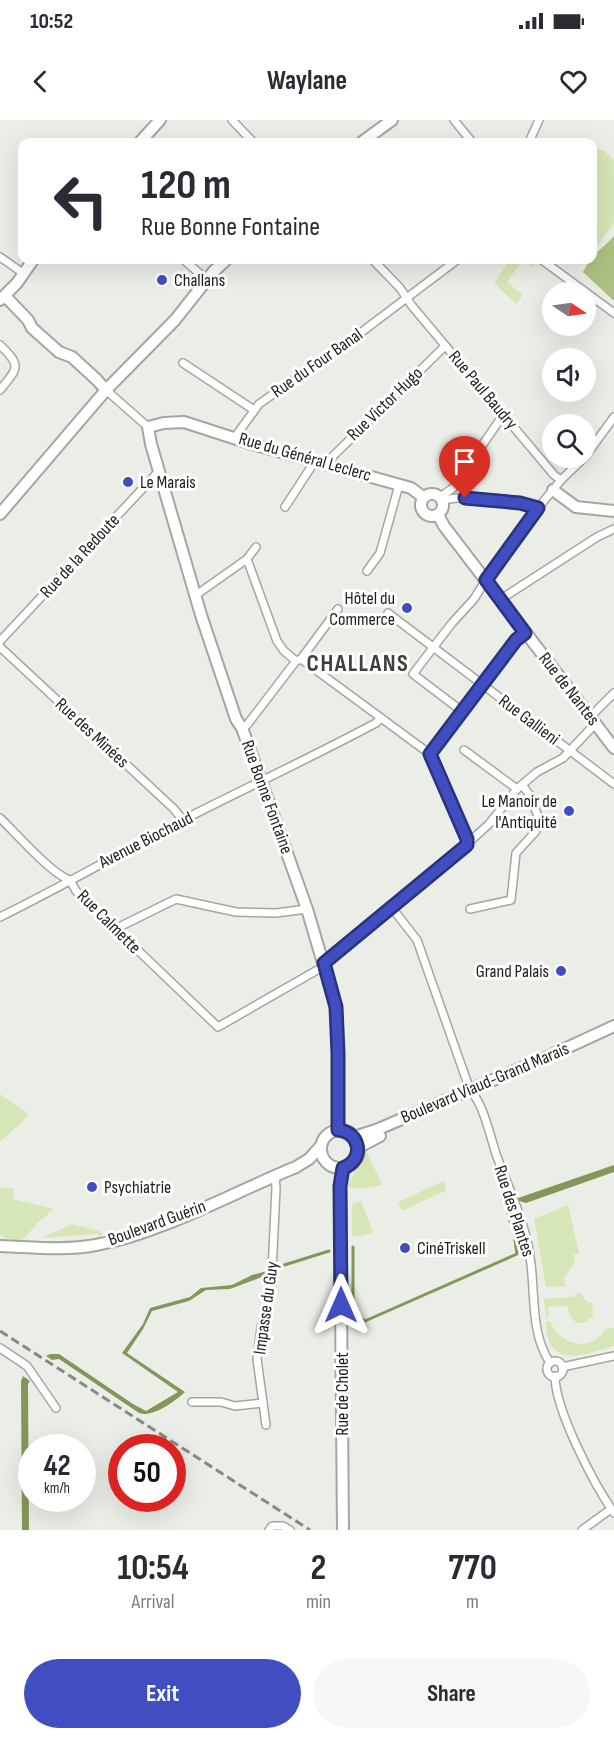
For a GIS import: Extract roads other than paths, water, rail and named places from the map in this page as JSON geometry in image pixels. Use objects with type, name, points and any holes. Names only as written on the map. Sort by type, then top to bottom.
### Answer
[{"type":"street","points":[[144,138],[160,120]]},
{"type":"street","points":[[232,120],[249,138]]},
{"type":"street","points":[[367,138],[392,120]]},
{"type":"street","points":[[454,120],[469,138]]},
{"type":"street","points":[[531,138],[539,120]]},
{"type":"street","points":[[0,256],[23,273]]},
{"type":"street","points":[[30,264],[18,283],[3,298],[28,320],[32,328],[59,352],[72,357],[148,427]]},
{"type":"street","points":[[188,264],[207,280]]},
{"type":"street","points":[[0,514],[106,390],[175,320],[222,264]]},
{"type":"street","name":"Rue Paul Baudry","points":[[377,264],[408,298],[412,306],[554,475],[561,480]]},
{"type":"street","name":"Rue du Four Banal","points":[[235,437],[259,404],[355,337],[452,264]]},
{"type":"street","points":[[547,264],[614,313]]},
{"type":"street","points":[[0,345],[12,357],[16,365],[15,370],[0,390]]},
{"type":"street","name":"Rue Victor Hugo","points":[[285,507],[321,462],[330,457],[445,346]]},
{"type":"street","points":[[183,363],[254,410]]},
{"type":"street","points":[[441,499],[453,488],[503,415]]},
{"type":"street","points":[[463,712],[413,674],[474,599],[538,508],[561,480],[585,457],[614,417]]},
{"type":"street","name":"Rue du Général Leclerc","points":[[148,427],[184,422],[252,444],[411,488],[423,497]]},
{"type":"street","name":"Rue Bonne Fontaine","points":[[148,427],[196,595],[234,713],[262,781],[307,909],[336,1007],[338,1130]]},
{"type":"street","name":"Rue de la Redoute","points":[[0,641],[159,471]]},
{"type":"street","points":[[367,571],[380,553],[399,485]]},
{"type":"street","points":[[554,490],[576,507],[614,511]]},
{"type":"street","points":[[441,499],[442,510],[438,515],[432,517],[423,513],[421,507],[423,497],[430,494],[441,499],[465,498],[520,503],[538,508]]},
{"type":"street","name":"Rue de Nantes","points":[[438,515],[444,526],[614,748]]},
{"type":"street","points":[[501,599],[597,537],[614,529]]},
{"type":"street","points":[[196,595],[247,559],[256,547]]},
{"type":"street","points":[[247,559],[277,641],[284,651],[430,754],[467,839],[467,845]]},
{"type":"street","points":[[242,728],[247,725],[338,609]]},
{"type":"street","name":"Rue Gallieni","points":[[388,613],[614,784]]},
{"type":"street","points":[[430,754],[516,640],[525,633]]},
{"type":"street","name":"Rue des Minées","points":[[0,647],[165,800],[183,820]]},
{"type":"street","points":[[324,963],[467,845],[489,824],[520,787],[537,772],[563,758],[614,693]]},
{"type":"street","name":"Avenue Biochaud","points":[[0,917],[183,820],[376,723],[381,718]]},
{"type":"street","points":[[464,750],[529,794],[538,816],[536,831],[516,853],[511,900],[470,909]]},
{"type":"street","name":"Rue Calmette","points":[[0,818],[53,870],[63,878],[70,880],[76,891],[218,1027],[319,969],[324,963]]},
{"type":"street","points":[[117,930],[176,899],[236,912],[276,913],[307,909]]},
{"type":"street","name":"Rue des Plantes","points":[[392,908],[417,940],[472,1093],[513,1194],[531,1263],[539,1338],[541,1347],[550,1362],[548,1371],[555,1376],[557,1395],[579,1450],[613,1511]]},
{"type":"street","name":"Boulevard Viaud-Grand Marais","points":[[356,1142],[369,1140],[614,1026]]},
{"type":"street","name":"Boulevard Viaud-Grand Marais","points":[[472,1093],[614,1034]]},
{"type":"street","points":[[344,1130],[356,1142],[357,1158],[353,1162],[335,1166],[321,1153],[320,1147],[328,1133],[344,1130]]},
{"type":"street","name":"Boulevard Guérin","points":[[0,1241],[5,1246],[53,1250],[107,1243],[131,1236],[179,1218],[296,1167],[309,1159],[320,1147]]},
{"type":"street","name":"Boulevard Guérin","points":[[296,1167],[335,1166]]},
{"type":"street","name":"Rue de Cholet","points":[[335,1166],[340,1186],[343,1530]]},
{"type":"street","name":"Impasse du Guy","points":[[266,1425],[257,1359],[261,1328],[271,1293],[273,1275],[275,1176]]},
{"type":"street","points":[[0,1348],[30,1370],[56,1408]]},
{"type":"street","points":[[562,1367],[614,1356]]},
{"type":"street","points":[[550,1362],[558,1361],[562,1367],[560,1374],[555,1376]]},
{"type":"street","points":[[192,1402],[221,1402],[235,1406],[263,1404]]},
{"type":"street","points":[[582,1530],[613,1511]]},
{"type":"street","points":[[269,1530],[272,1527],[283,1526],[290,1530]]},
{"type":"waterway","points":[[506,1205],[510,1222]]},
{"type":"waterway","points":[[353,1247],[353,1306],[357,1316],[365,1321],[517,1254],[515,1240]]},
{"type":"waterway","points":[[264,1274],[278,1267],[329,1251]]},
{"type":"railway","points":[[0,1331],[310,1530]]},
{"type":"place","name":"Challans","points":[[162,280]]},
{"type":"place","name":"Le Marais","points":[[128,482]]},
{"type":"place","name":"Hôtel du Commerce","points":[[407,608]]},
{"type":"place","name":"Le Manoir de l'Antiquité","points":[[569,811]]},
{"type":"place","name":"Grand Palais","points":[[561,971]]},
{"type":"place","name":"Psychiatrie","points":[[92,1187]]},
{"type":"place","name":"CinéTriskell","points":[[405,1248]]},
{"type":"district","name":"CHALLANS","points":[[358,663]]}]
